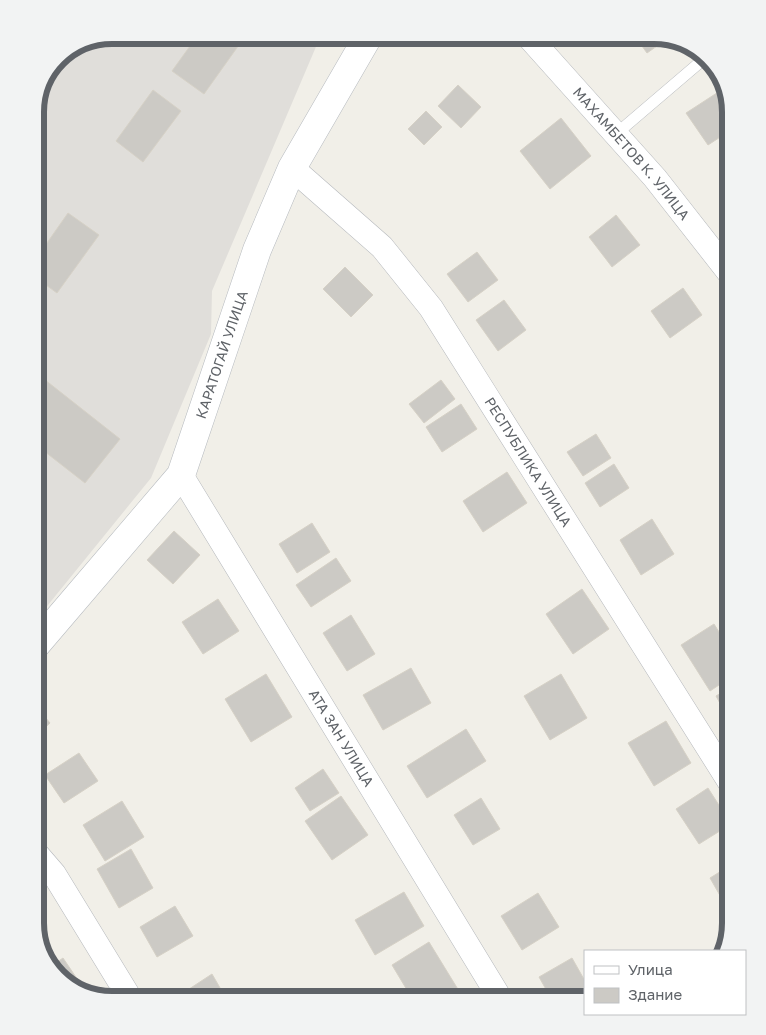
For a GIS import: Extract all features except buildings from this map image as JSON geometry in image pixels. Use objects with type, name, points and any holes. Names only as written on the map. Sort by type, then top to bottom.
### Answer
[{"type":"street","name":"КАРАТОГАЙ УЛИЦА","points":[[44,635],[181,475],[257,250],[292,168],[364,44]]},
{"type":"street","name":"МАХАМБЕТОВ К. УЛИЦА","points":[[535,44],[655,178],[722,264]]},
{"type":"street","name":"РЕСПУБЛИКА УЛИЦА","points":[[292,168],[382,247],[431,308],[722,770]]},
{"type":"street","name":"АТА ЗАН УЛИЦА","points":[[181,475],[496,991]]},
{"type":"street","points":[[44,862],[54,874],[126,991]]},
{"type":"lane","points":[[616,134],[700,62]]},
{"type":"shaded area","points":[[317,44],[212,291],[211,334],[151,478],[44,610],[44,107],[46,94],[58,70],[67,61],[78,53],[98,45]]}]
